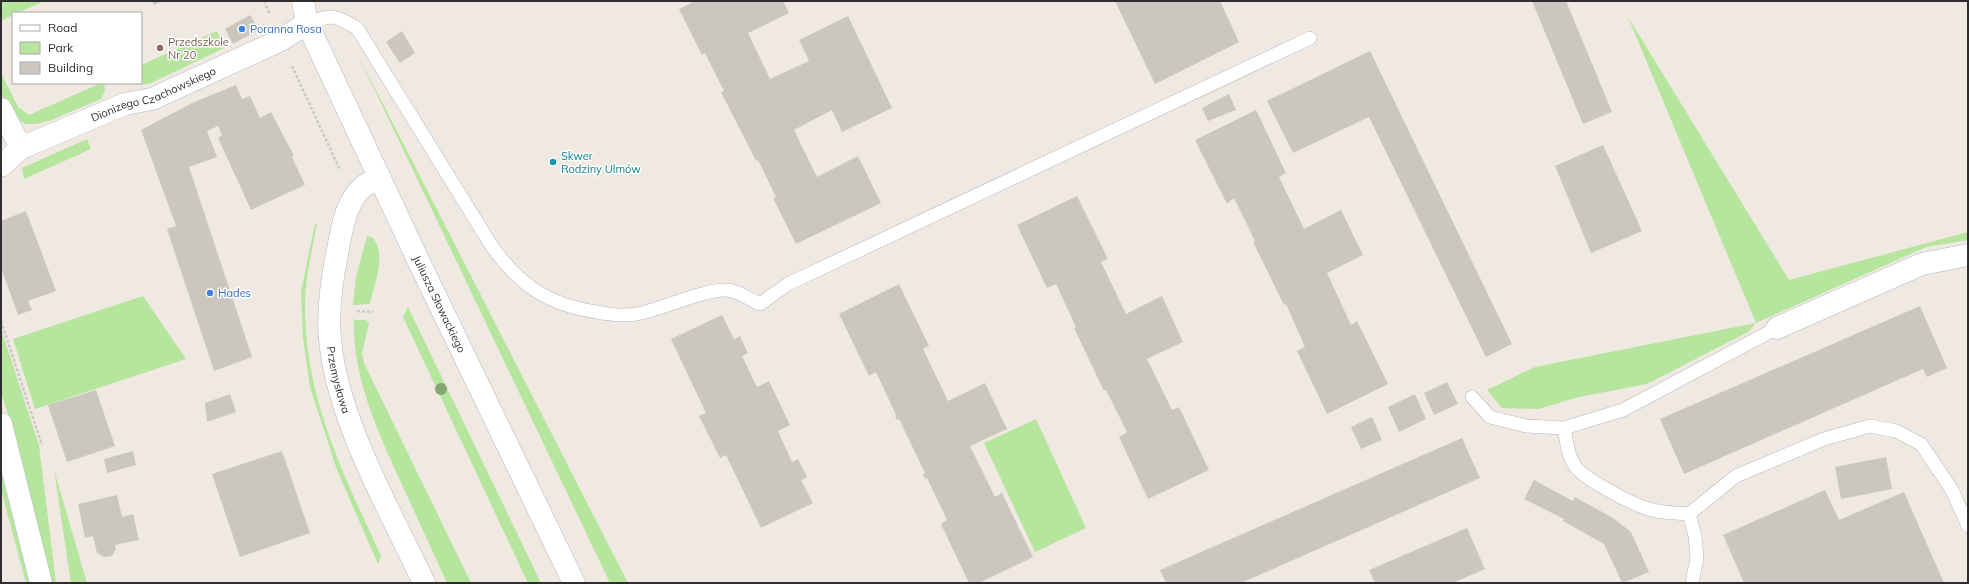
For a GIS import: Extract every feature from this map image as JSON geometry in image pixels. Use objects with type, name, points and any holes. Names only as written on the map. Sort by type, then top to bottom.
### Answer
[{"type":"street","name":"Juliusza Słowackiego","points":[[287,1],[307,23]]},
{"type":"street","name":"Juliusza Słowackiego","points":[[303,1],[307,23],[574,583]]},
{"type":"street","name":"Dionizego Czachowskiego","points":[[1,166],[21,148],[125,104],[152,100],[280,40],[307,23]]},
{"type":"street","points":[[1,109],[21,148]]},
{"type":"street","name":"Przemysława","points":[[380,178],[364,186],[350,203],[340,235],[334,269],[329,317],[330,339],[335,372],[343,402],[369,469],[424,583]]},
{"type":"street","points":[[1777,328],[1922,264],[1968,255]]},
{"type":"street","points":[[1,424],[41,583]]},
{"type":"lane","points":[[307,23],[324,17],[337,17],[357,28],[491,245],[505,265],[522,281],[545,297],[576,309],[608,314],[641,314],[712,292],[732,291],[760,304],[788,284],[1310,38]]},
{"type":"lane","points":[[1472,397],[1490,417],[1526,426],[1564,428],[1623,410],[1777,328]]},
{"type":"lane","points":[[1564,428],[1569,453],[1575,467],[1586,477],[1644,507],[1666,513],[1689,514],[1736,476],[1824,439],[1870,426],[1896,431],[1921,444],[1952,490],[1968,526]]},
{"type":"lane","points":[[1689,514],[1695,536],[1697,558],[1690,583]]},
{"type":"path","points":[[354,311],[373,312]]},
{"type":"path","points":[[1,320],[42,445]]},
{"type":"green space","points":[[1,1],[44,1],[20,12],[12,12],[12,16],[1,21]]},
{"type":"green space","points":[[1628,17],[1789,280],[1968,232],[1968,240],[1926,247],[1756,323]]},
{"type":"green space","points":[[217,31],[224,48],[149,84],[138,85],[136,84],[142,84],[142,65]]},
{"type":"green space","points":[[358,55],[628,583],[610,583]]},
{"type":"green space","points":[[1,73],[18,107],[29,115],[99,84],[104,84],[105,91],[101,99],[49,121],[36,124],[25,124],[17,118],[1,94]]},
{"type":"green space","points":[[87,139],[91,149],[24,179],[22,168]]},
{"type":"green space","points":[[315,223],[317,224],[307,274],[305,295],[307,339],[312,372],[319,404],[340,465],[381,556],[378,564],[337,470],[310,387],[303,338],[301,292]]},
{"type":"green space","points":[[367,236],[373,238],[377,245],[379,253],[378,270],[370,304],[353,305],[356,277]]},
{"type":"green space","points":[[143,296],[186,359],[35,409],[13,339]]},
{"type":"green space","points":[[408,307],[541,583],[528,583],[403,317]]},
{"type":"green space","points":[[354,320],[366,320],[369,323],[362,353],[364,363],[471,583],[447,583],[387,451],[363,386],[355,342]]},
{"type":"green space","points":[[1756,323],[1748,332],[1647,384],[1579,397],[1538,409],[1502,408],[1487,390],[1535,367]]},
{"type":"green space","points":[[1,329],[39,445],[56,583],[49,583],[9,417],[1,393]]},
{"type":"green space","points":[[1036,419],[1086,528],[1035,552],[984,443]]},
{"type":"green space","points":[[1,450],[36,583],[26,583],[1,490]]},
{"type":"green space","points":[[54,470],[87,583],[71,583]]},
{"type":"building","points":[[152,1],[163,1],[154,5]]},
{"type":"building","points":[[695,1],[783,1],[789,13],[748,33],[770,79],[809,61],[799,40],[848,16],[892,108],[842,132],[832,110],[794,130],[817,177],[858,156],[881,203],[796,244],[773,198],[776,197],[758,160],[756,161],[721,92],[724,91],[705,53],[702,55],[679,9]]},
{"type":"building","points":[[1115,1],[1220,1],[1239,42],[1155,84]]},
{"type":"building","points":[[1532,1],[1566,1],[1612,112],[1583,124]]},
{"type":"building","name":"Poranna Rosa","points":[[250,15],[259,30],[233,44],[225,29]]},
{"type":"building","points":[[402,31],[415,53],[400,63],[386,42]]},
{"type":"building","points":[[1370,51],[1512,344],[1486,357],[1369,117],[1293,153],[1267,101]]},
{"type":"building","points":[[236,85],[242,99],[250,96],[260,118],[271,112],[294,156],[292,157],[305,185],[251,210],[218,138],[222,135],[218,126],[207,131],[217,157],[189,167],[252,357],[214,371],[167,229],[176,226],[141,130],[192,103]]},
{"type":"building","points":[[1229,94],[1236,110],[1208,121],[1202,108]]},
{"type":"building","points":[[1256,110],[1286,173],[1279,177],[1304,229],[1341,210],[1363,255],[1327,273],[1351,325],[1357,321],[1388,384],[1327,414],[1297,351],[1305,347],[1286,304],[1284,305],[1253,242],[1255,241],[1234,198],[1227,204],[1195,140]]},
{"type":"building","points":[[1603,145],[1642,231],[1591,253],[1555,166]]},
{"type":"building","points":[[1077,196],[1108,259],[1101,262],[1126,314],[1162,296],[1183,342],[1147,359],[1172,410],[1179,407],[1209,470],[1148,499],[1119,437],[1127,432],[1106,390],[1104,391],[1074,328],[1076,327],[1056,284],[1047,288],[1017,225]]},
{"type":"building","points":[[26,211],[56,291],[28,301],[32,310],[18,315],[1,268],[1,221]]},
{"type":"building","points":[[899,284],[929,346],[923,349],[948,401],[985,383],[1007,429],[970,446],[995,497],[1002,493],[1033,557],[979,583],[969,583],[941,524],[947,520],[927,478],[925,479],[923,474],[925,473],[899,419],[897,420],[895,416],[896,415],[876,372],[869,376],[839,314]]},
{"type":"building","points":[[1920,306],[1947,368],[1927,377],[1923,369],[1684,474],[1660,419]]},
{"type":"building","points":[[722,315],[734,339],[740,336],[748,353],[742,356],[757,387],[769,381],[790,425],[778,431],[792,462],[798,459],[807,477],[801,480],[813,503],[761,528],[726,455],[720,458],[699,416],[706,413],[671,339]]},
{"type":"building","points":[[1447,382],[1458,404],[1434,415],[1424,393]]},
{"type":"building","points":[[96,390],[115,446],[67,462],[48,405]]},
{"type":"building","points":[[230,394],[236,412],[207,422],[205,403]]},
{"type":"building","points":[[1415,394],[1426,419],[1399,432],[1388,407]]},
{"type":"building","points":[[1372,417],[1382,440],[1361,449],[1351,427]]},
{"type":"building","points":[[1462,438],[1480,478],[1241,583],[1166,583],[1160,570]]},
{"type":"building","points":[[133,451],[136,465],[107,473],[104,459]]},
{"type":"building","points":[[282,451],[310,533],[240,557],[212,474]]},
{"type":"building","points":[[1886,457],[1892,489],[1841,499],[1835,467]]},
{"type":"building","points":[[1534,480],[1573,501],[1575,497],[1613,518],[1631,532],[1649,572],[1622,583],[1604,544],[1563,521],[1564,519],[1524,499]]},
{"type":"building","points":[[1825,490],[1839,520],[1904,492],[1944,583],[1744,583],[1723,535]]},
{"type":"building","points":[[117,495],[122,517],[133,514],[139,540],[115,545],[116,549],[112,556],[104,557],[97,553],[93,536],[85,538],[78,504]]},
{"type":"building","points":[[1467,528],[1485,569],[1453,583],[1375,583],[1369,570]]},
{"type":"place","name":"Poranna Rosa","points":[[242,29]]},
{"type":"place","name":"Przedszkole Nr 20","points":[[160,48]]},
{"type":"place","name":"Skwer Rodziny Ulmów","points":[[553,162]]},
{"type":"place","name":"Hades","points":[[210,293]]}]
